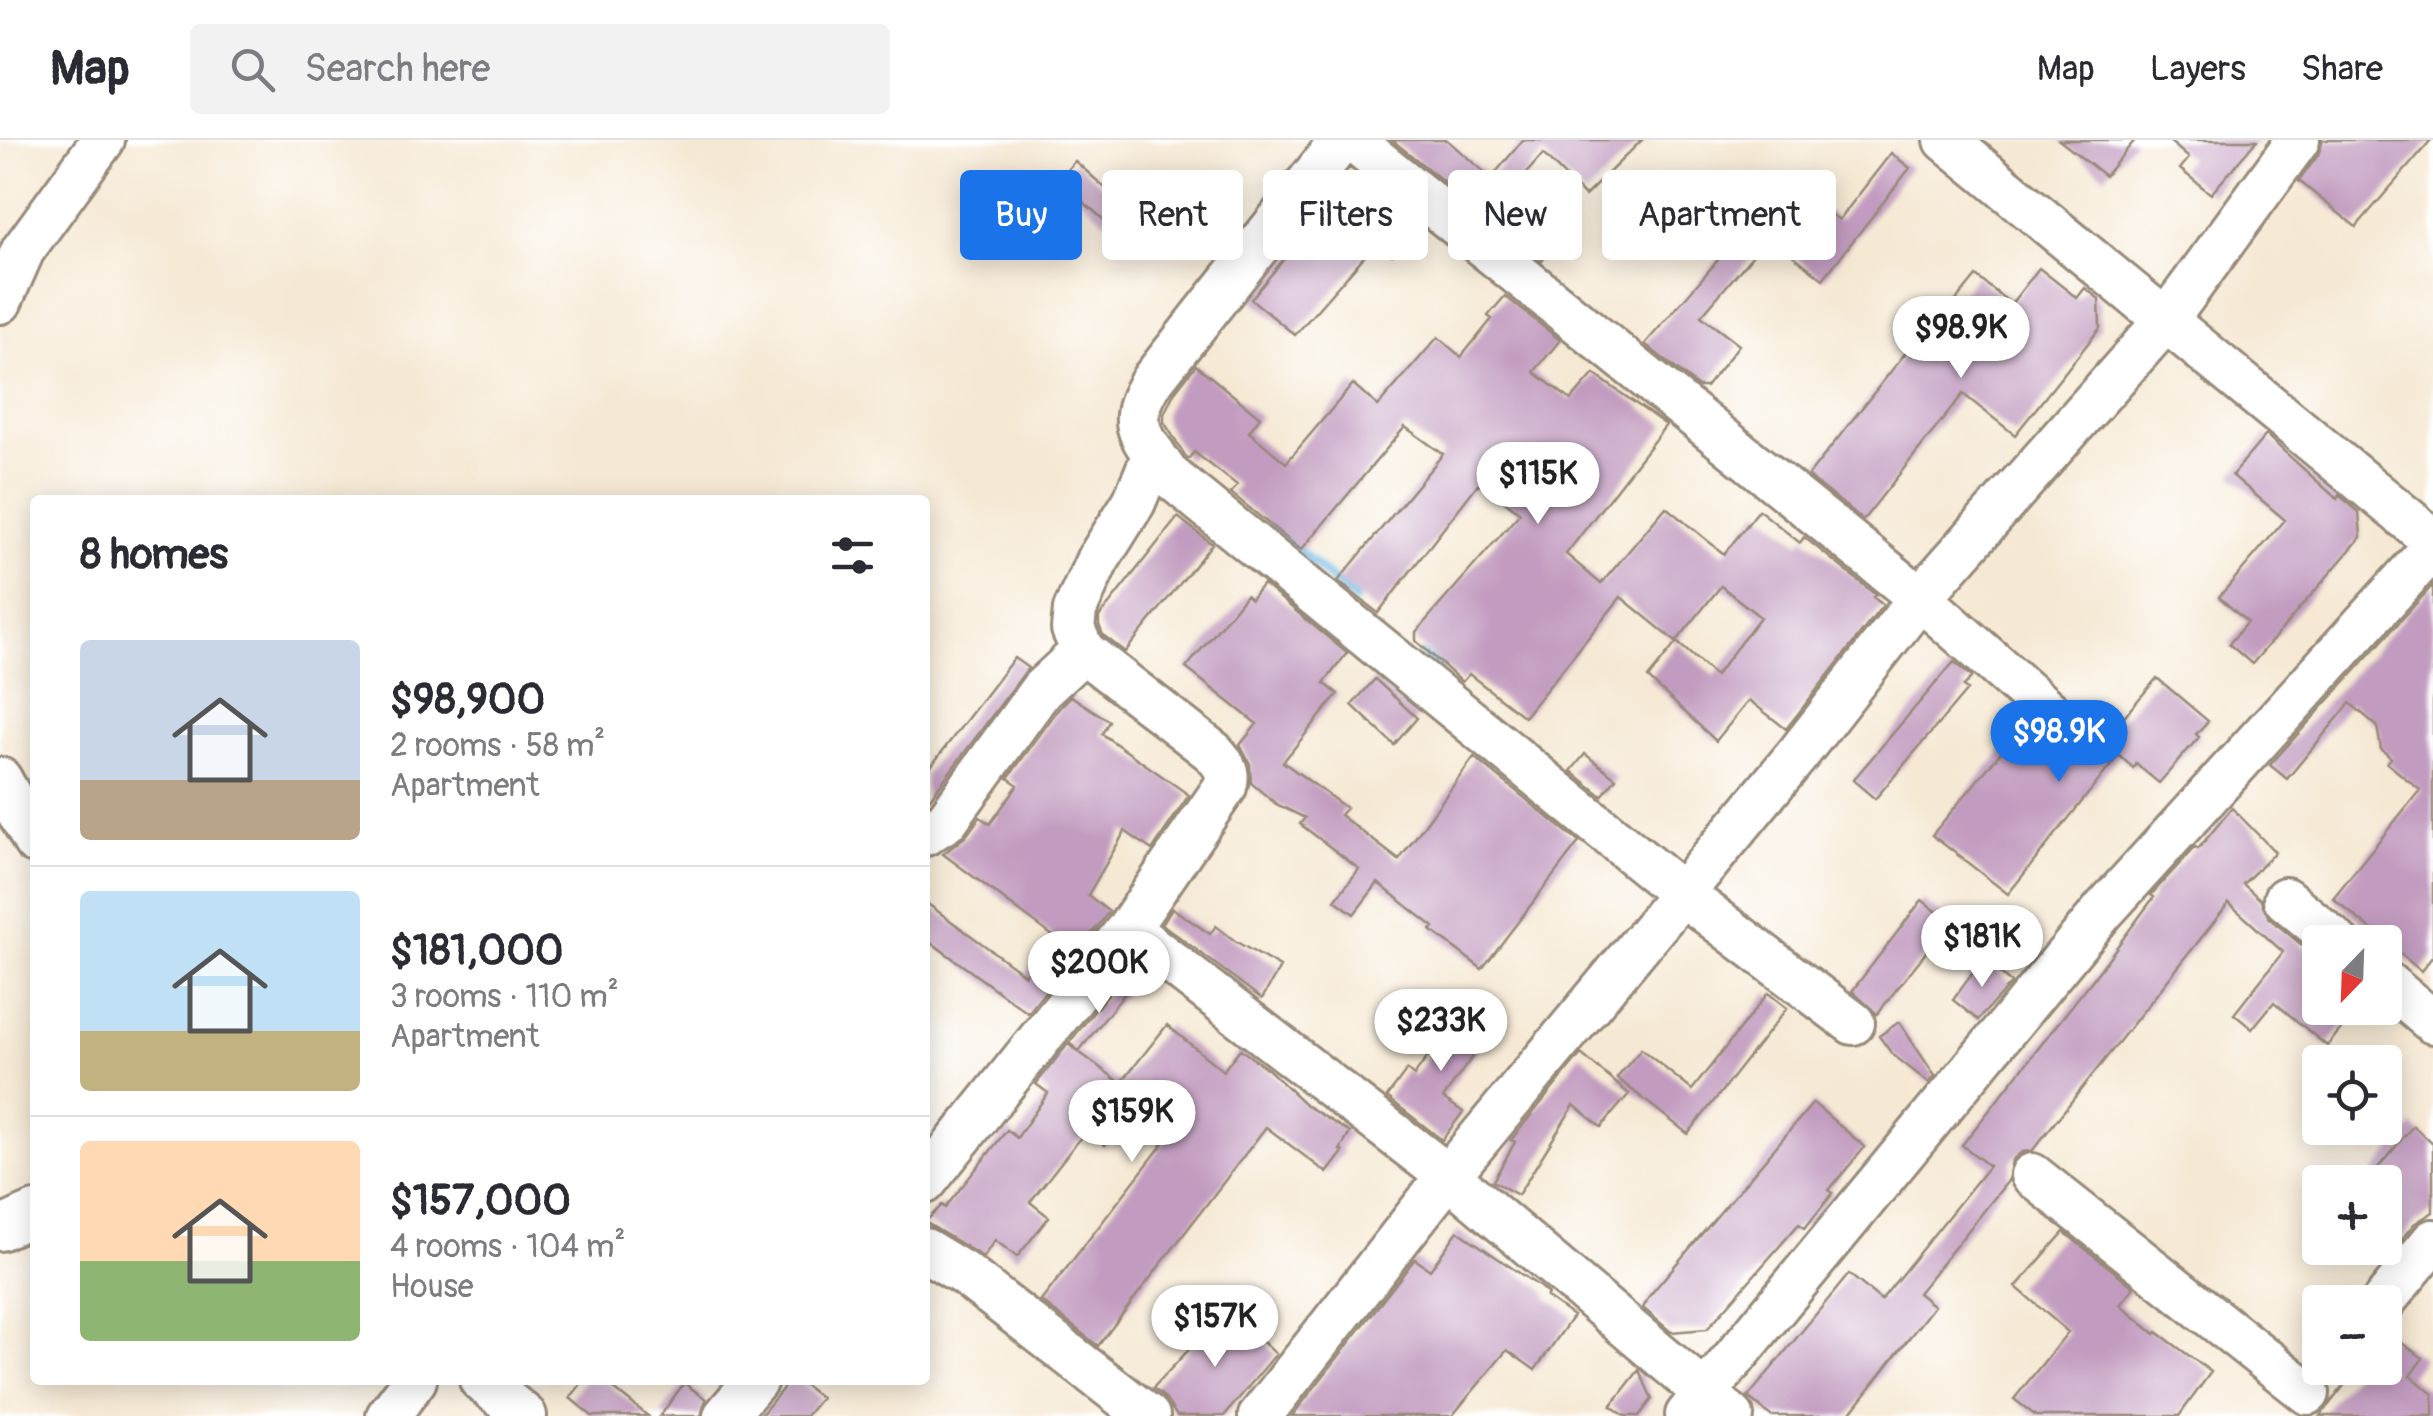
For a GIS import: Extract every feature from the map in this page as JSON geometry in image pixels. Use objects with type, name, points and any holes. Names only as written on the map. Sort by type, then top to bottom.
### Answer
[{"type":"street","points":[[0,302],[23,250],[102,140]]},
{"type":"street","points":[[1342,140],[1153,379],[1139,402],[1138,434],[1167,474],[1681,893],[1853,1023]]},
{"type":"street","points":[[1352,140],[1920,598],[2065,726]]},
{"type":"street","points":[[1946,140],[2433,540]]},
{"type":"street","points":[[1260,1416],[1448,1176],[1798,754],[1920,598],[2167,319],[2298,140]]},
{"type":"street","points":[[930,1176],[1128,929],[1228,777],[1224,764],[1213,752],[1082,651],[1073,629],[1075,610],[1097,562],[1134,502],[1154,454]]},
{"type":"street","points":[[1128,929],[1448,1176],[1707,1408],[2104,911],[2433,548]]},
{"type":"street","points":[[930,831],[946,821],[1042,690],[1082,651]]},
{"type":"street","points":[[0,779],[30,833]]},
{"type":"street","points":[[2284,899],[2316,925]]},
{"type":"street","points":[[2402,996],[2433,1022]]},
{"type":"street","points":[[2032,1175],[2310,1392]]},
{"type":"street","points":[[0,1229],[30,1215]]},
{"type":"street","points":[[2397,1285],[2433,1241]]},
{"type":"street","points":[[930,1253],[966,1275],[1148,1416]]},
{"type":"street","points":[[388,1416],[411,1385]]},
{"type":"street","points":[[487,1385],[525,1416]]},
{"type":"street","points":[[726,1416],[752,1385]]},
{"type":"building","points":[[1392,140],[1447,140],[1482,170],[1448,170],[1448,185]]},
{"type":"building","points":[[1523,140],[1642,140],[1611,170],[1602,170],[1602,179],[1585,196],[1582,170],[1559,170],[1543,154],[1529,170],[1498,170]]},
{"type":"building","points":[[2059,140],[2135,140],[2105,176]]},
{"type":"building","points":[[2168,140],[2257,140],[2211,194],[2180,169],[2189,158]]},
{"type":"building","points":[[2323,140],[2431,140],[2356,227],[2299,181],[2318,155]]},
{"type":"building","points":[[1891,153],[1910,168],[1823,279],[1799,260],[1836,260],[1836,218],[1839,220]]},
{"type":"building","points":[[1075,161],[1102,185],[1102,218],[1082,201],[1082,170],[1067,170]]},
{"type":"building","points":[[1283,260],[1361,260],[1295,335],[1251,299]]},
{"type":"building","points":[[1718,260],[1749,260],[1701,316],[1739,345],[1706,387],[1698,387],[1645,344]]},
{"type":"building","points":[[2039,268],[2077,298],[2085,288],[2099,299],[2100,328],[2015,435],[1963,394],[1863,520],[1808,476],[1907,351],[1912,355],[1976,276],[2011,304]]},
{"type":"building","points":[[1505,296],[1560,340],[1534,372],[1571,400],[1594,374],[1666,425],[1566,554],[1601,584],[1666,507],[1724,554],[1759,510],[1800,543],[1804,537],[1876,595],[1873,597],[1883,605],[1786,729],[1749,700],[1716,741],[1648,678],[1677,642],[1715,676],[1760,617],[1721,586],[1676,642],[1621,597],[1524,717],[1469,674],[1462,682],[1416,641],[1416,632],[1520,513],[1478,484],[1378,613],[1338,581],[1443,454],[1405,427],[1301,550],[1231,493],[1237,485],[1194,452],[1188,459],[1164,422],[1174,393],[1196,365],[1260,417],[1249,432],[1286,463],[1353,384],[1378,406],[1438,337],[1461,357]]},
{"type":"building","points":[[2266,435],[2337,499],[2339,495],[2359,512],[2361,537],[2252,664],[2229,644],[2247,622],[2219,597],[2285,520],[2232,475]]},
{"type":"building","points":[[1178,517],[1212,544],[1125,652],[1103,635],[1099,617]]},
{"type":"building","points":[[1263,584],[1347,653],[1324,683],[1338,694],[1283,762],[1346,808],[1340,815],[1399,860],[1474,757],[1579,842],[1482,969],[1378,883],[1354,914],[1335,900],[1359,869],[1300,824],[1305,818],[1276,804],[1251,783],[1250,764],[1240,745],[1257,724],[1186,668],[1246,595],[1251,599]]},
{"type":"building","points":[[2433,585],[2433,956],[2421,971],[2402,955],[2402,925],[2366,925],[2333,898],[2420,790],[2387,763],[2391,758],[2381,749],[2377,726],[2350,703],[2287,779],[2270,765]]},
{"type":"building","points":[[1014,658],[1028,668],[930,798],[930,767]]},
{"type":"building","points":[[1954,662],[1972,677],[1963,687],[1967,690],[1875,799],[1853,780]]},
{"type":"building","points":[[2157,678],[2208,721],[2196,734],[2199,737],[2159,783],[2119,755],[2008,894],[1932,835],[2021,728],[2057,758],[2064,750],[2078,747],[2090,756]]},
{"type":"building","points":[[1375,679],[1417,718],[1394,745],[1352,705]]},
{"type":"building","points":[[1071,696],[1109,721],[1102,734],[1189,795],[1152,850],[1125,831],[1088,895],[1109,912],[1028,1013],[930,942],[930,906],[1025,975],[1053,936],[943,854],[966,836],[980,817],[990,824],[1018,785],[1008,778]]},
{"type":"building","points":[[1585,754],[1616,778],[1602,796],[1571,771]]},
{"type":"building","points":[[2232,808],[2275,852],[2243,884],[2261,900],[2269,918],[2302,945],[2302,1025],[2344,1025],[2326,1045],[2274,1002],[2252,1029],[2234,1014],[2283,952],[2229,903],[2032,1151],[2022,1152],[2012,1160],[2008,1181],[1918,1293],[1934,1306],[1848,1416],[1771,1416],[1748,1397],[1849,1274],[1881,1300],[1989,1166],[1962,1145],[2093,979],[2154,897],[2151,895],[2195,847],[2198,849]]},
{"type":"building","points":[[1922,900],[1950,922],[1877,1014],[1852,991]]},
{"type":"building","points":[[1172,908],[1210,934],[1216,926],[1280,967],[1262,999],[1162,924]]},
{"type":"building","points":[[1983,959],[2011,983],[1978,1020],[1953,1000]]},
{"type":"building","points":[[1119,980],[1129,988],[1079,1051],[1069,1043]]},
{"type":"building","points":[[1768,993],[1787,1008],[1688,1134],[1617,1078],[1641,1049],[1692,1090]]},
{"type":"building","points":[[1464,1005],[1494,1026],[1443,1098],[1463,1112],[1442,1140],[1387,1097],[1407,1070],[1414,1076]]},
{"type":"building","points":[[1899,1022],[1935,1076],[1929,1083],[1892,1054],[1879,1036]]},
{"type":"building","points":[[1167,1025],[1223,1071],[1240,1049],[1306,1105],[1350,1133],[1340,1150],[1343,1152],[1327,1173],[1266,1127],[1098,1346],[1041,1301],[1173,1131],[1138,1104],[1105,1145],[1088,1131],[1077,1142],[1030,1202],[1049,1217],[1017,1257],[995,1240],[983,1257],[930,1225],[930,1217],[942,1205],[945,1208],[1007,1130],[1017,1138],[1048,1093],[1036,1084],[1068,1044],[1121,1083]]},
{"type":"building","points":[[1581,1054],[1629,1094],[1601,1127],[1574,1105],[1518,1195],[1493,1181],[1515,1142],[1511,1140]]},
{"type":"building","points":[[1813,1103],[1865,1147],[1829,1190],[1833,1193],[1805,1228],[1799,1224],[1707,1329],[1671,1332],[1643,1308],[1650,1295]]},
{"type":"building","points":[[2413,1126],[2433,1144],[2433,1212],[2414,1224],[2402,1239],[2402,1165],[2380,1165],[2397,1145],[2402,1145]]},
{"type":"building","points":[[1458,1231],[1540,1287],[1548,1294],[1546,1297],[1573,1316],[1535,1370],[1507,1350],[1452,1416],[1292,1416],[1415,1259],[1430,1270]]},
{"type":"building","points":[[2064,1232],[2134,1287],[2120,1305],[2211,1372],[2179,1416],[2036,1416],[2014,1399],[2068,1332],[2016,1287]]},
{"type":"building","points":[[1227,1309],[1276,1354],[1224,1416],[1177,1416],[1153,1388]]},
{"type":"building","points":[[2402,1343],[2423,1358],[2410,1376],[2433,1394],[2433,1416],[2320,1416],[2345,1385],[2402,1385]]},
{"type":"building","points":[[1639,1370],[1652,1399],[1639,1416],[1625,1416],[1611,1406]]},
{"type":"building","points":[[580,1385],[609,1385],[648,1416],[592,1416],[570,1398]]},
{"type":"building","points":[[683,1385],[706,1399],[701,1416],[660,1416]]},
{"type":"building","points":[[786,1385],[804,1385],[821,1398],[806,1416],[760,1416]]},
{"type":"waterway","points":[[1269,525],[1355,600]]},
{"type":"waterway","points":[[1422,655],[1439,668]]}]
